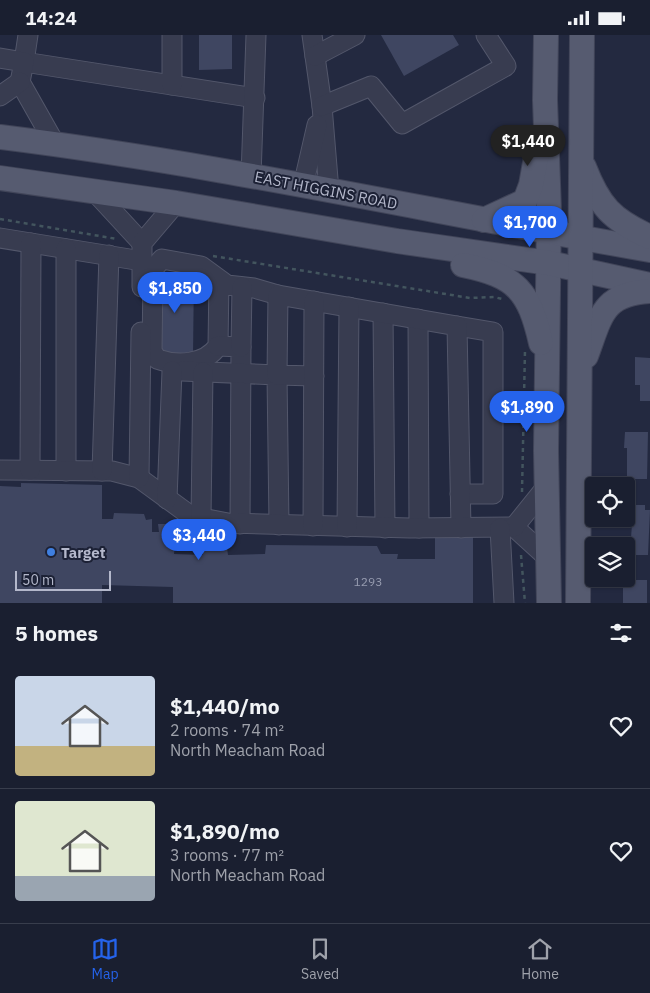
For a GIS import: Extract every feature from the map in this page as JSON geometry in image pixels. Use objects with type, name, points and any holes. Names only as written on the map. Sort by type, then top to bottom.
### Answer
[{"type":"main road","points":[[546,35],[545,101],[549,232],[547,370],[549,603]]},
{"type":"main road","points":[[578,603],[582,35]]},
{"type":"main road","points":[[484,220],[524,201],[531,185],[545,101]]},
{"type":"main road","name":"EAST HIGGINS ROAD","points":[[0,137],[55,144],[303,185],[650,250]]},
{"type":"main road","points":[[580,157],[592,188],[606,209],[621,223],[650,237]]},
{"type":"main road","points":[[0,178],[176,203],[549,263],[650,285]]},
{"type":"main road","points":[[330,228],[385,251],[491,271],[511,281],[529,304],[547,370]]},
{"type":"main road","points":[[580,371],[602,313],[617,298],[634,292],[650,291]]},
{"type":"lane","points":[[28,35],[20,82],[55,144]]},
{"type":"lane","points":[[172,35],[172,85]]},
{"type":"lane","points":[[251,176],[256,35]]},
{"type":"lane","points":[[312,35],[322,107],[329,191]]},
{"type":"lane","points":[[315,56],[355,35]]},
{"type":"lane","points":[[322,107],[371,87],[402,124],[506,66],[486,35]]},
{"type":"lane","points":[[0,59],[255,98]]},
{"type":"lane","points":[[0,96],[20,82]]},
{"type":"lane","points":[[303,185],[322,107]]},
{"type":"lane","points":[[94,191],[142,252]]},
{"type":"lane","points":[[139,478],[142,252],[176,203]]},
{"type":"lane","points":[[0,238],[109,255],[142,252]]},
{"type":"lane","points":[[30,470],[31,243]]},
{"type":"lane","points":[[66,249],[66,471]]},
{"type":"lane","points":[[102,471],[109,255]]},
{"type":"lane","points":[[219,280],[218,346],[210,356],[203,360],[174,362],[157,359],[152,351],[153,275],[157,263],[167,259],[200,266],[219,280],[242,287],[254,287],[278,295],[493,331],[492,494],[460,494]]},
{"type":"lane","points":[[240,524],[242,287]]},
{"type":"lane","points":[[278,295],[279,525]]},
{"type":"lane","points":[[312,526],[314,301]]},
{"type":"lane","points":[[347,527],[349,307]]},
{"type":"lane","points":[[383,313],[385,527]]},
{"type":"lane","points":[[418,319],[419,528]]},
{"type":"lane","points":[[457,326],[460,528]]},
{"type":"lane","points":[[218,346],[241,347]]},
{"type":"lane","points":[[140,370],[314,375]]},
{"type":"lane","points":[[167,499],[172,371]]},
{"type":"lane","points":[[202,518],[203,372]]},
{"type":"lane","points":[[0,470],[102,471],[139,478],[190,516],[240,524],[419,528],[507,527],[548,558]]},
{"type":"lane","points":[[504,603],[507,527],[547,486]]},
{"type":"path","points":[[0,219],[142,252]]},
{"type":"building","points":[[199,35],[232,35],[232,69],[199,70]]},
{"type":"building","points":[[381,35],[453,35],[459,45],[404,76]]},
{"type":"building","points":[[157,272],[194,273],[193,355],[156,355]]},
{"type":"building","points":[[635,357],[650,358],[650,401],[640,401],[640,385],[635,385]]},
{"type":"building","points":[[625,432],[648,432],[647,479],[627,477],[627,448],[624,448]]},
{"type":"building","points":[[21,483],[102,485],[102,519],[113,519],[114,513],[144,514],[146,520],[152,519],[152,532],[159,532],[158,524],[169,524],[170,532],[176,531],[174,554],[203,555],[203,548],[227,548],[228,555],[265,554],[266,545],[377,546],[381,554],[398,554],[397,559],[435,559],[435,535],[473,536],[473,603],[173,603],[173,587],[102,585],[102,603],[0,603],[0,486],[21,487]]},
{"type":"building","points":[[635,505],[645,505],[645,510],[650,510],[648,555],[635,555],[635,537],[631,537],[632,527],[635,527]]},
{"type":"building","points":[[635,580],[647,580],[647,603],[623,603],[623,587],[635,587]]},
{"type":"place","name":"Target","points":[[51,552]]}]
